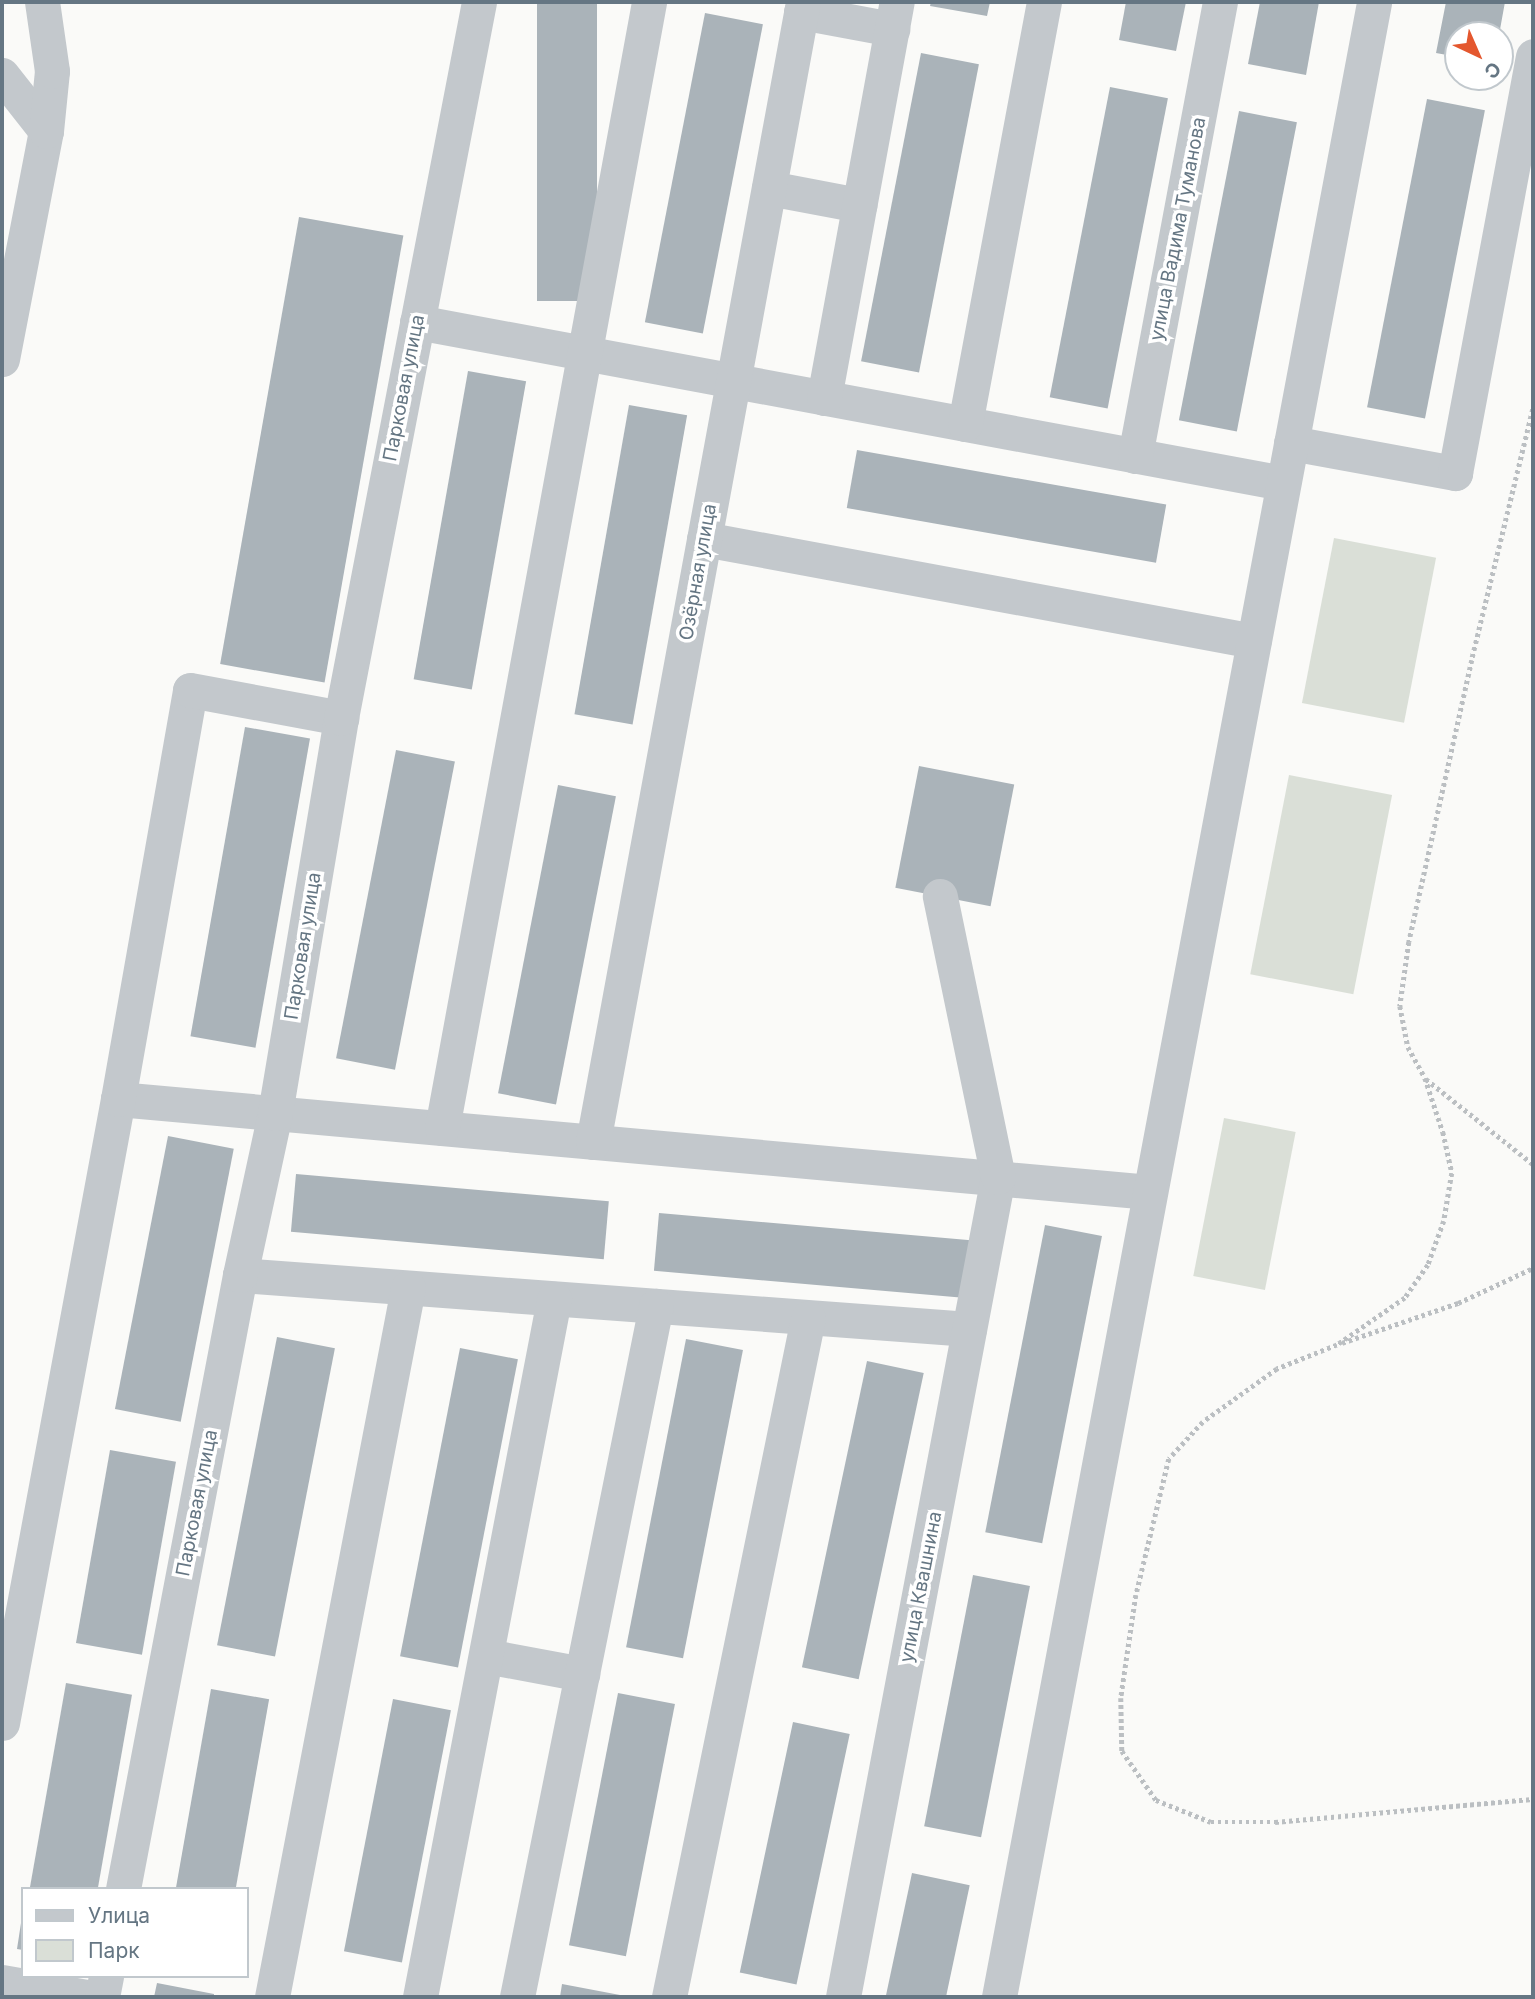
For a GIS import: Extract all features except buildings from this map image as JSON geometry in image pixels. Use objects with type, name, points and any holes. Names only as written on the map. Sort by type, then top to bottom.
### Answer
[{"type":"street","points":[[3,348],[46,131],[52,71],[42,2]]},
{"type":"street","name":"Парковая улица","points":[[123,1887],[240,1275],[275,1113],[341,718],[479,2]]},
{"type":"street","points":[[442,1128],[649,2]]},
{"type":"street","points":[[965,424],[1044,2]]},
{"type":"street","name":"улица Вадима Туманова","points":[[1135,456],[1220,2]]},
{"type":"street","points":[[999,1997],[1374,2]]},
{"type":"street","points":[[810,10],[894,15],[824,398]]},
{"type":"street","name":"Озёрная улица","points":[[593,1142],[704,538],[745,383],[781,190],[810,10]]},
{"type":"street","points":[[1291,443],[1455,473],[1533,56]]},
{"type":"street","points":[[2,75],[46,131]]},
{"type":"street","points":[[781,190],[859,205]]},
{"type":"street","points":[[417,322],[1283,483]]},
{"type":"street","points":[[704,538],[1254,640]]},
{"type":"street","points":[[2,1723],[118,1099],[190,690],[341,718]]},
{"type":"street","points":[[940,896],[998,1177]]},
{"type":"street","points":[[118,1099],[1150,1192]]},
{"type":"street","name":"улица Квашнина","points":[[843,1997],[998,1177]]},
{"type":"street","points":[[240,1275],[970,1329]]},
{"type":"street","points":[[272,1997],[408,1287]]},
{"type":"street","points":[[430,1995],[486,1656],[554,1298]]},
{"type":"street","points":[[517,1997],[656,1306]]},
{"type":"street","points":[[669,1997],[808,1318]]},
{"type":"street","points":[[486,1656],[582,1674]]},
{"type":"street","points":[[102,1997],[106,1978]]},
{"type":"street","points":[[2,1982],[87,1997]]},
{"type":"path","points":[[1337,1345],[1405,1298],[1428,1265],[1444,1221],[1452,1173],[1443,1132],[1425,1078],[1409,1047],[1400,1006],[1409,942],[1469,673],[1533,409]]},
{"type":"path","points":[[1425,1078],[1533,1164]]},
{"type":"path","points":[[1533,1268],[1458,1303],[1277,1369],[1203,1422],[1169,1459],[1136,1595],[1121,1698],[1122,1751],[1156,1800],[1211,1822],[1275,1822],[1533,1799]]},
{"type":"green space","points":[[1334,538],[1436,558],[1404,723],[1302,703]]},
{"type":"green space","points":[[1289,775],[1392,795],[1353,994],[1250,974]]},
{"type":"green space","points":[[1224,1118],[1296,1132],[1265,1290],[1193,1276]]}]
